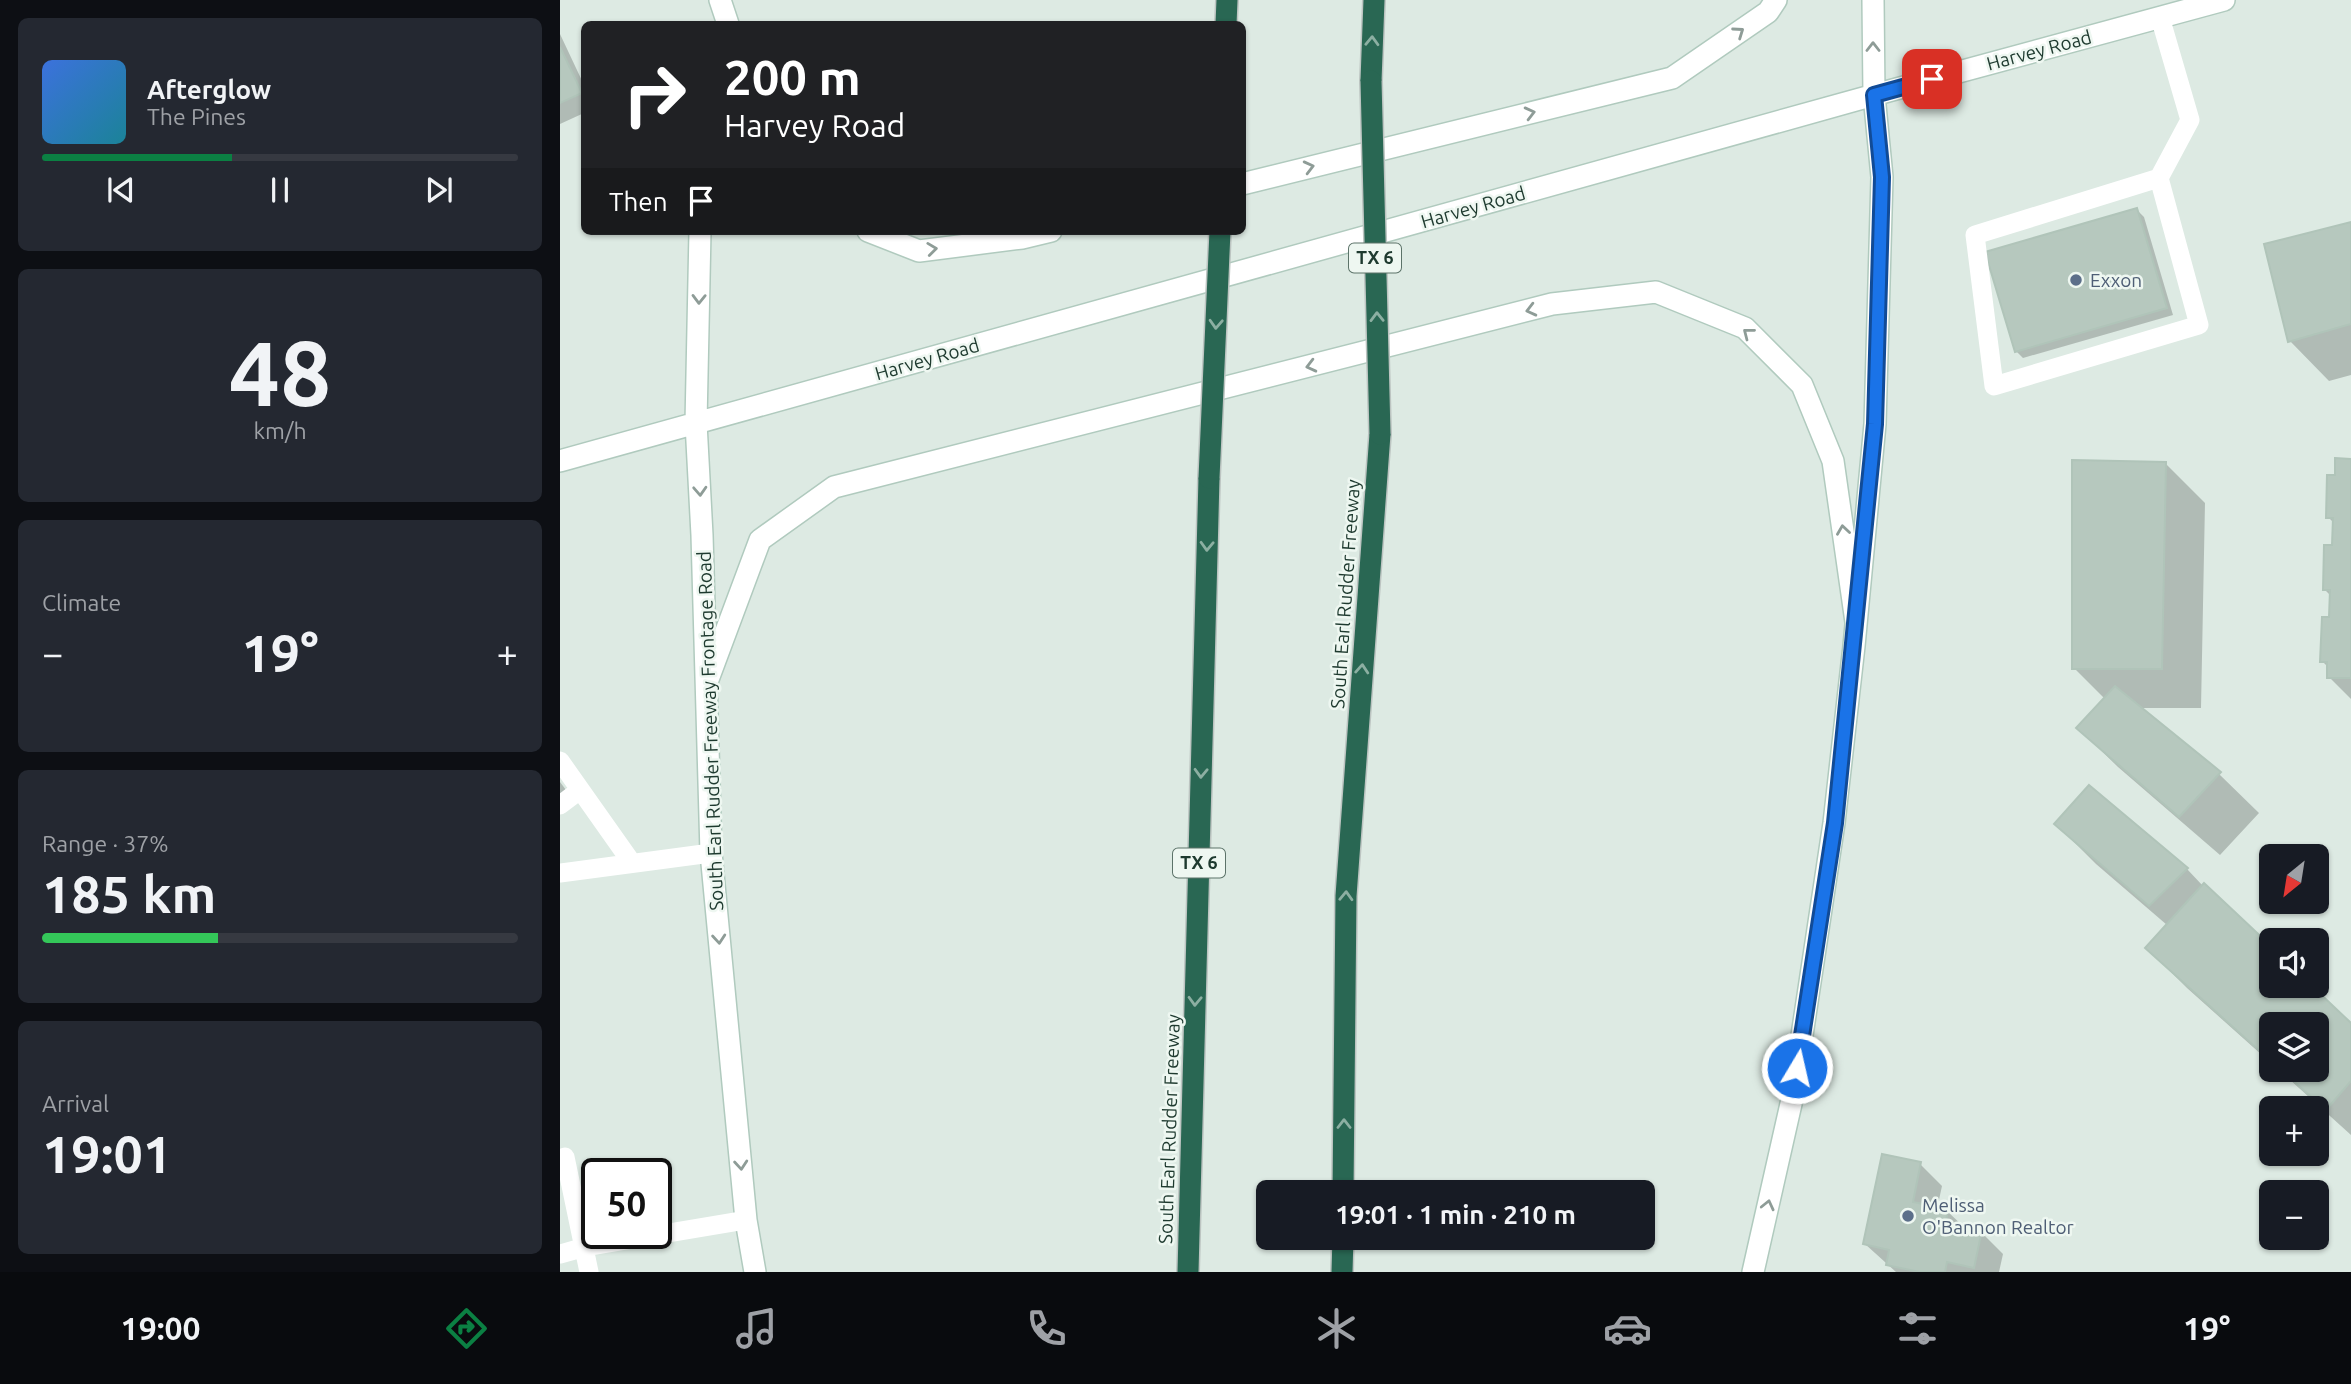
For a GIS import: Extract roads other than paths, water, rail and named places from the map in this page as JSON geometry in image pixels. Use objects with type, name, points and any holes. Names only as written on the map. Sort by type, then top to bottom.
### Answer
[{"type":"highway","points":[[1226,21],[1227,0]]},
{"type":"highway","name":"South Earl Rudder Freeway","points":[[1343,1180],[1346,896],[1380,434],[1371,81],[1374,0]]},
{"type":"highway","name":"South Earl Rudder Freeway","points":[[1187,1272],[1209,478],[1220,235]]},
{"type":"highway","points":[[1342,1272],[1343,1250]]},
{"type":"main road","points":[[714,21],[718,0]]},
{"type":"main road","points":[[718,0],[728,21]]},
{"type":"main road","points":[[1246,183],[1672,78],[1768,12],[1776,0]]},
{"type":"main road","points":[[1753,1272],[1793,1095],[1835,823],[1875,424],[1882,177],[1874,95],[1873,0]]},
{"type":"main road","name":"Harvey Road","points":[[560,461],[2224,0]]},
{"type":"main road","name":"South Earl Rudder Freeway Frontage Road","points":[[700,235],[696,423],[711,853],[746,1220],[755,1272]]},
{"type":"main road","points":[[877,235],[919,251],[1034,235]]},
{"type":"main road","points":[[706,682],[760,540],[834,487],[1552,304],[1656,292],[1745,328],[1802,385],[1833,461],[1856,622]]},
{"type":"lane","points":[[2159,178],[1975,235],[1994,386],[2200,325],[2159,178],[2190,120],[2160,17]]},
{"type":"lane","points":[[560,761],[632,863]]},
{"type":"lane","points":[[560,805],[580,790]]},
{"type":"lane","points":[[560,873],[711,853]]},
{"type":"lane","points":[[560,1159],[565,1157],[581,1229]]},
{"type":"lane","points":[[672,1232],[746,1220]]},
{"type":"lane","points":[[560,1254],[581,1248]]},
{"type":"lane","points":[[585,1249],[589,1272]]},
{"type":"place","name":"Exxon","points":[[2076,280]]},
{"type":"place","name":"Melissa O'Bannon Realtor","points":[[1908,1216]]}]
